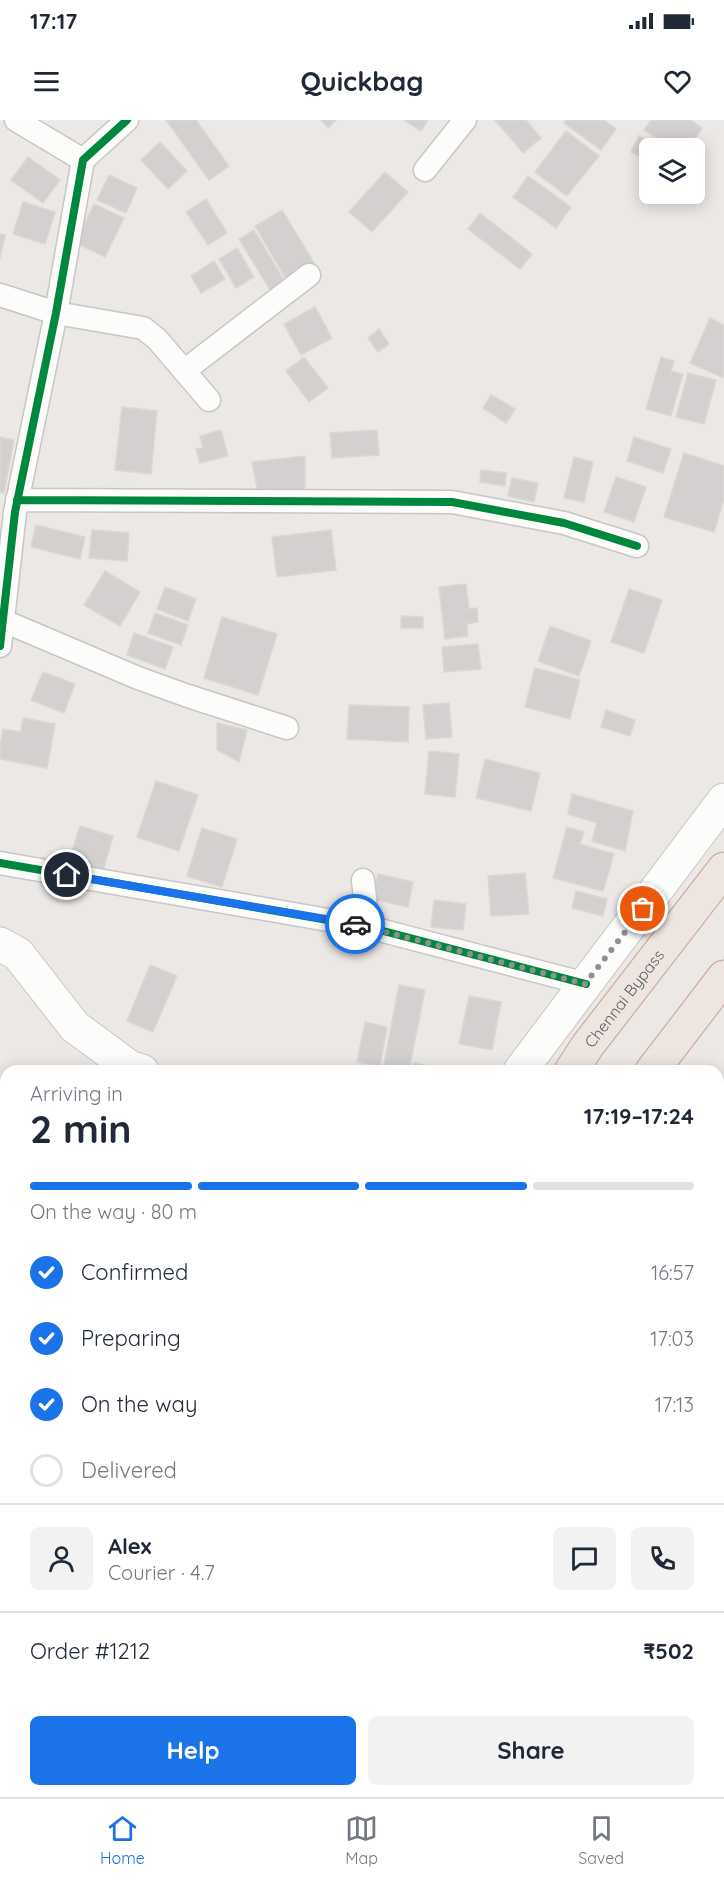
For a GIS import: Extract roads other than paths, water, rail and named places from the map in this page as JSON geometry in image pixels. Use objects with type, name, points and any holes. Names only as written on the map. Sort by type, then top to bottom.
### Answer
[{"type":"highway","name":"Chennai Bypass","points":[[575,1065],[724,869]]},
{"type":"highway","points":[[657,1065],[724,977]]},
{"type":"street","points":[[16,120],[83,160]]},
{"type":"street","points":[[0,646],[4,621],[7,522],[17,501],[56,313],[83,160],[127,120]]},
{"type":"street","points":[[425,170],[465,120]]},
{"type":"street","points":[[184,371],[309,275]]},
{"type":"street","points":[[0,295],[56,313],[143,328],[157,339],[209,400]]},
{"type":"street","points":[[17,501],[452,502],[564,523],[637,546]]},
{"type":"street","points":[[4,621],[138,678],[287,728]]},
{"type":"street","points":[[524,1065],[724,800]]},
{"type":"street","points":[[0,863],[368,927],[585,984]]},
{"type":"street","points":[[363,880],[368,927]]},
{"type":"street","points":[[0,944],[18,954],[75,1028],[127,1065]]}]
